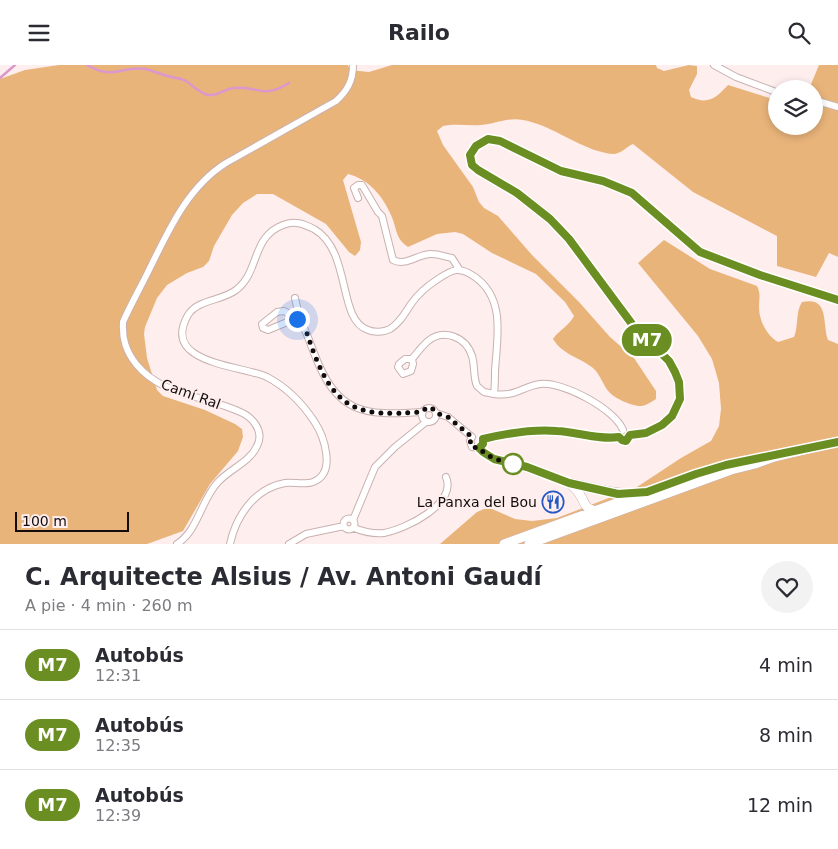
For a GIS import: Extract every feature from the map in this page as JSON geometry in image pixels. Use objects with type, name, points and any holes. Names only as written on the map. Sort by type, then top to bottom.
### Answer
[{"type":"main road","points":[[529,544],[731,470],[774,457],[838,442]]},
{"type":"main road","points":[[504,544],[696,474],[726,465],[774,457]]},
{"type":"main road","points":[[569,483],[618,494],[647,492]]},
{"type":"main road","points":[[569,483],[589,509],[598,511],[622,510]]},
{"type":"main road","points":[[554,525],[578,512],[585,490],[596,488]]},
{"type":"main road","points":[[579,526],[598,511],[603,504],[603,498],[596,488]]},
{"type":"street","name":"Camí Ral","points":[[177,544],[188,536],[201,507],[217,483],[248,458],[258,446],[260,440],[257,427],[247,415],[182,394],[161,385],[149,377],[132,359],[123,341],[123,322],[178,214],[199,185],[226,163],[336,101],[347,89],[354,65]]},
{"type":"street","points":[[714,65],[736,77],[768,88]]},
{"type":"street","points":[[823,103],[838,107]]},
{"type":"street","points":[[472,437],[478,435],[483,439],[508,434],[554,430],[612,438],[619,437],[626,441],[630,435],[646,433],[662,425],[676,411],[680,399],[679,382],[669,361],[632,324],[569,239],[537,207],[472,165],[470,155],[476,146],[488,139],[500,141],[561,171],[603,181],[632,193],[700,252],[760,275],[838,300]]},
{"type":"street","points":[[358,198],[354,188],[362,185],[382,217],[393,260],[398,263],[431,254],[452,258],[459,269],[480,281],[492,298],[499,327],[494,394]]},
{"type":"street","points":[[230,544],[236,523],[250,503],[269,489],[282,484],[314,481],[322,475],[325,469],[326,454],[321,435],[308,413],[299,402],[276,382],[260,375],[202,359],[191,352],[183,335],[185,322],[191,311],[196,307],[226,296],[238,289],[249,274],[262,241],[275,229],[291,223],[305,224],[316,231],[332,246],[340,265],[344,286],[355,321],[368,330],[385,331],[390,329],[430,284],[446,274],[459,269]]},
{"type":"street","points":[[295,298],[299,319],[319,367],[340,399],[362,410],[386,414],[422,412],[429,408],[435,410],[436,413],[448,417],[472,437]]},
{"type":"street","points":[[284,311],[299,319],[268,330],[262,324],[277,312],[284,311]]},
{"type":"street","points":[[412,359],[424,345],[435,337],[445,334],[455,337],[465,343],[470,351],[477,386],[484,392],[512,394],[538,384],[565,387],[616,418],[623,430],[628,431],[630,435]]},
{"type":"street","points":[[422,412],[422,417],[426,422]]},
{"type":"street","points":[[354,528],[353,520],[375,467],[395,447],[426,422],[434,421],[436,413]]},
{"type":"street","points":[[619,437],[619,433],[623,430]]},
{"type":"street","points":[[472,437],[470,440],[471,445],[474,448],[479,448],[494,459],[527,467],[569,483]]},
{"type":"street","points":[[479,448],[483,444],[483,439]]},
{"type":"street","points":[[344,526],[349,530],[354,528],[371,533],[382,533],[402,527],[433,509],[446,493],[448,488],[446,477]]},
{"type":"street","points":[[344,526],[346,520],[353,520]]},
{"type":"street","points":[[289,544],[306,534],[344,526]]},
{"type":"shaded area","points":[[59,65],[348,65],[350,70],[369,72],[392,65],[656,65],[657,68],[664,71],[689,65],[697,66],[697,74],[689,90],[691,97],[702,100],[711,99],[716,97],[728,85],[768,98],[768,135],[823,135],[823,80],[813,80],[819,65],[838,65],[838,257],[829,253],[816,277],[777,266],[777,236],[693,192],[633,144],[619,153],[613,154],[598,151],[533,122],[518,119],[481,125],[443,126],[437,131],[443,145],[473,187],[479,202],[484,208],[498,216],[532,255],[579,302],[610,337],[634,358],[656,391],[656,399],[646,405],[639,406],[616,398],[610,393],[593,368],[566,352],[557,344],[553,339],[574,316],[565,302],[536,274],[492,253],[463,234],[455,232],[437,234],[408,247],[399,239],[386,205],[376,191],[364,181],[348,174],[343,180],[361,242],[360,250],[355,256],[349,252],[326,224],[273,194],[257,194],[243,203],[232,215],[214,246],[209,261],[203,267],[187,273],[167,285],[157,298],[145,327],[147,358],[157,390],[163,396],[205,410],[242,429],[243,437],[238,451],[210,484],[183,531],[147,544],[0,544],[0,79],[25,70]]},
{"type":"shaded area","points":[[664,240],[710,269],[757,286],[759,312],[762,322],[770,335],[778,342],[794,337],[798,310],[802,302],[811,301],[821,307],[828,340],[838,344],[838,544],[440,544],[477,512],[484,509],[492,509],[515,519],[532,521],[557,518],[637,487],[711,441],[719,426],[721,409],[719,383],[712,359],[698,336],[638,263]]},
{"type":"waterway","points":[[0,78],[15,65]]},
{"type":"waterway","points":[[87,65],[105,72],[137,68],[146,69],[184,80],[209,95],[234,88],[272,91],[289,83]]},
{"type":"bus line","name":"M7","points":[[838,300],[760,275],[700,252],[678,235],[632,193],[621,187],[561,171],[494,139],[484,140],[472,150],[470,155],[472,165],[509,187],[545,213],[569,239],[632,324],[669,361],[679,382],[680,392],[676,411],[667,421],[646,433],[630,435],[626,441],[619,437],[612,438],[554,430],[508,434],[483,439],[483,444],[479,448],[488,456],[514,465],[527,467],[569,483],[618,494],[647,492],[726,465],[774,457],[838,442]]},
{"type":"place","name":"La Panxa del Bou","points":[[553,502]]},
{"type":"route","points":[[297,319],[300,320],[304,327],[319,367],[340,399],[362,410],[386,414],[422,412],[426,408],[432,408],[436,413],[448,417],[463,428],[472,437],[470,439],[472,447],[479,448],[494,459],[513,464]]}]
